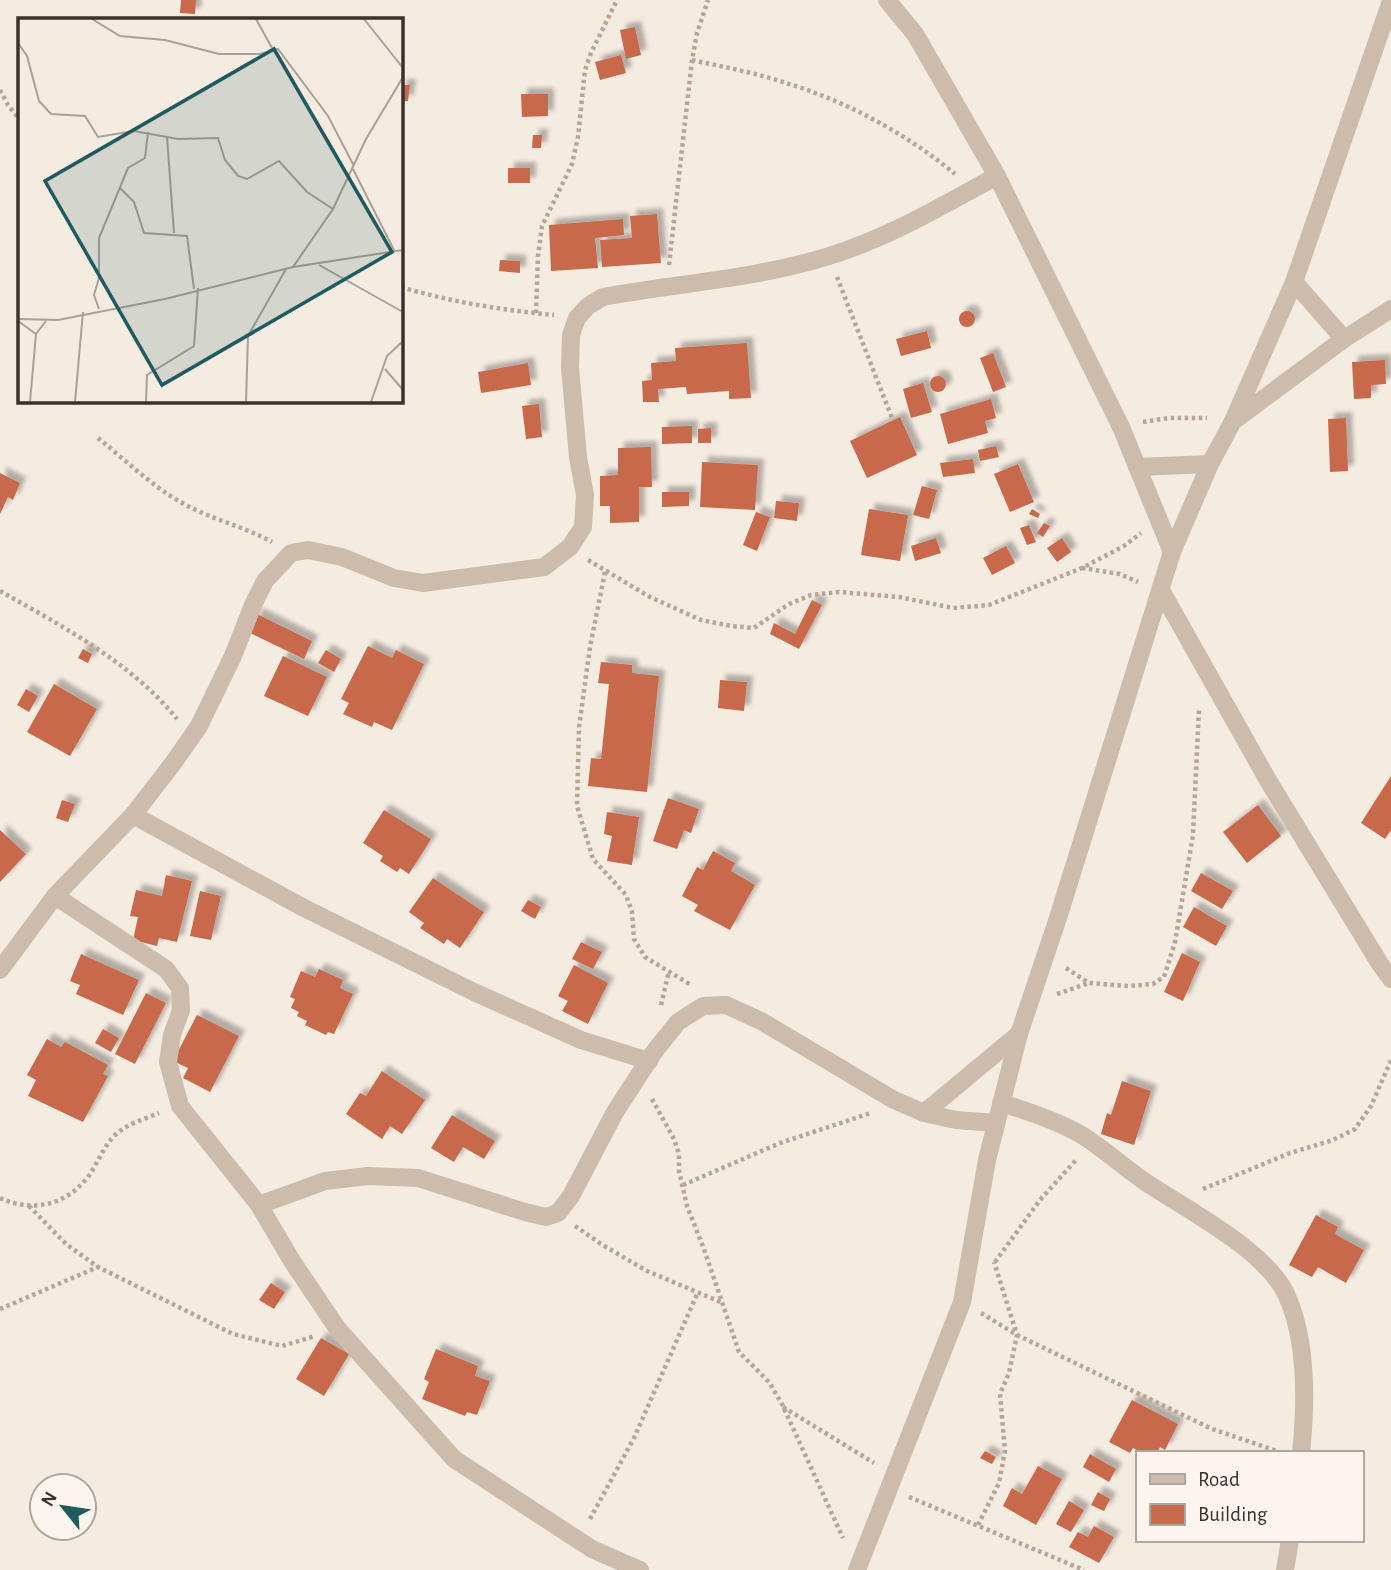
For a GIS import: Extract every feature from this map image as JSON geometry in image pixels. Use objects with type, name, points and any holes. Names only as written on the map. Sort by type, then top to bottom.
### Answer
[{"type":"street","points":[[887,0],[915,34],[997,176],[1121,427],[1172,552]]},
{"type":"street","points":[[857,1570],[962,1302],[996,1123],[1019,1034],[1162,592],[1172,552],[1294,282],[1391,2]]},
{"type":"street","points":[[0,970],[55,896],[133,815],[192,737],[233,656],[265,581],[291,553],[308,550],[341,557],[394,578],[423,583],[544,566],[570,547],[583,527],[585,495],[578,457],[570,368],[570,335],[577,318],[588,306],[603,297],[720,279],[829,256],[899,228],[997,176]]},
{"type":"street","points":[[1294,282],[1344,338]]},
{"type":"street","points":[[1233,421],[1344,338],[1391,309]]},
{"type":"street","points":[[1138,467],[1210,464]]},
{"type":"street","points":[[1162,592],[1269,782],[1391,979]]},
{"type":"street","points":[[133,815],[304,908],[442,976],[581,1040],[645,1066]]},
{"type":"street","points":[[55,896],[166,969],[180,988],[181,1010],[172,1035],[168,1062],[180,1106],[259,1205],[292,1261],[337,1328],[454,1460],[593,1549],[640,1570]]},
{"type":"street","points":[[259,1205],[325,1181],[368,1176],[418,1178],[525,1212],[545,1217],[558,1213],[572,1196],[615,1112],[645,1066],[678,1022],[703,1006],[726,1005],[761,1021],[894,1100],[924,1113],[996,1123]]},
{"type":"street","points":[[924,1113],[1019,1034]]},
{"type":"street","points":[[1001,1103],[1060,1124],[1172,1201],[1226,1234],[1264,1263],[1287,1294],[1300,1339],[1304,1418],[1301,1451]]},
{"type":"street","points":[[1285,1570],[1290,1542]]},
{"type":"path","points":[[536,313],[542,226],[572,164],[578,136],[585,70],[617,0]]},
{"type":"path","points":[[667,287],[692,60],[697,33],[708,0]]},
{"type":"path","points":[[692,60],[787,83],[830,99],[891,129],[942,163],[973,189]]},
{"type":"path","points":[[0,90],[18,118]]},
{"type":"path","points":[[829,256],[892,418]]},
{"type":"path","points":[[402,286],[439,299],[486,308],[577,318]]},
{"type":"path","points":[[1121,427],[1169,418],[1200,417],[1233,421]]},
{"type":"path","points":[[98,438],[195,510],[256,533],[291,553]]},
{"type":"path","points":[[570,547],[605,572],[650,597],[701,620],[754,628],[789,604],[811,595],[839,593],[899,597],[953,608],[989,605],[1082,568],[1124,546],[1159,519]]},
{"type":"path","points":[[1082,568],[1120,574],[1162,592]]},
{"type":"path","points":[[605,572],[590,647],[579,727],[577,806],[593,859],[626,895],[632,912],[634,939],[645,957],[726,1005]]},
{"type":"path","points":[[0,591],[46,617],[118,665],[167,706],[192,737]]},
{"type":"path","points":[[1047,951],[1089,983],[1153,984],[1164,977],[1175,942],[1194,835],[1200,702]]},
{"type":"path","points":[[1172,1201],[1290,1153],[1333,1140],[1355,1129],[1371,1106],[1391,1060]]},
{"type":"path","points":[[645,1066],[657,1111],[674,1139],[679,1154],[679,1171],[687,1206],[739,1352],[769,1382],[783,1406],[857,1570]]},
{"type":"path","points":[[683,1185],[780,1143],[867,1115],[894,1100]]},
{"type":"path","points":[[0,1198],[29,1206],[55,1203],[73,1193],[88,1176],[115,1135],[128,1126],[180,1106]]},
{"type":"path","points":[[994,1263],[1040,1200],[1091,1143]]},
{"type":"path","points":[[29,1206],[66,1244],[98,1267],[233,1334],[282,1346],[337,1328]]},
{"type":"path","points":[[558,1213],[601,1244],[635,1264],[723,1303]]},
{"type":"path","points":[[978,1525],[999,1483],[1005,1451],[1000,1394],[1009,1373],[1017,1335],[990,1250]]},
{"type":"path","points":[[0,1309],[98,1267]]},
{"type":"path","points":[[578,1540],[634,1438],[698,1292]]},
{"type":"path","points":[[962,1302],[1017,1335],[1212,1429],[1277,1451]]},
{"type":"path","points":[[783,1406],[891,1483],[978,1525],[1084,1570]]},
{"type":"building","points":[[181,0],[196,0],[195,14],[180,13]]},
{"type":"building","points":[[635,27],[641,55],[626,59],[620,30]]},
{"type":"building","points":[[621,55],[626,73],[600,80],[595,62]]},
{"type":"building","points":[[402,85],[410,85],[408,101],[402,101]]},
{"type":"building","points":[[521,94],[548,94],[548,116],[522,117]]},
{"type":"building","points":[[533,135],[542,135],[541,148],[532,148]]},
{"type":"building","points":[[508,168],[530,168],[530,183],[508,183]]},
{"type":"building","points":[[657,214],[661,263],[602,267],[600,240],[632,238],[630,216]]},
{"type":"building","points":[[623,219],[624,235],[595,238],[598,268],[551,271],[549,225]]},
{"type":"building","points":[[500,260],[520,261],[520,273],[499,271]]},
{"type":"building","points":[[967,311],[975,319],[967,327],[959,319]]},
{"type":"building","points":[[927,331],[931,348],[901,356],[896,339]]},
{"type":"building","points":[[747,343],[751,398],[729,399],[729,391],[687,394],[686,387],[658,389],[659,402],[643,402],[642,381],[652,380],[651,363],[676,361],[675,348]]},
{"type":"building","points":[[993,353],[1006,387],[993,392],[980,358]]},
{"type":"building","points":[[1385,360],[1386,384],[1371,385],[1371,398],[1354,399],[1352,362]]},
{"type":"building","points":[[528,363],[531,385],[481,393],[478,372]]},
{"type":"building","points":[[938,376],[944,378],[944,390],[938,392],[932,390],[930,384],[932,378]]},
{"type":"building","points":[[923,383],[932,412],[911,418],[903,389]]},
{"type":"building","points":[[991,399],[996,418],[985,421],[988,433],[948,444],[940,414]]},
{"type":"building","points":[[539,404],[542,437],[526,439],[522,406]]},
{"type":"building","points":[[900,417],[917,455],[867,478],[850,441]]},
{"type":"building","points":[[1346,418],[1348,471],[1330,472],[1328,419]]},
{"type":"building","points":[[692,426],[692,443],[662,444],[662,427]]},
{"type":"building","points":[[711,428],[711,443],[698,443],[698,429]]},
{"type":"building","points":[[996,446],[999,457],[980,461],[978,450]]},
{"type":"building","points":[[651,447],[652,487],[639,487],[639,522],[610,523],[610,506],[600,506],[600,476],[618,475],[618,448]]},
{"type":"building","points":[[973,459],[975,473],[943,477],[940,463]]},
{"type":"building","points":[[702,462],[758,465],[755,510],[700,507]]},
{"type":"building","points":[[1018,464],[1034,502],[1010,512],[994,474]]},
{"type":"building","points":[[0,473],[20,483],[13,500],[8,497],[0,514]]},
{"type":"building","points":[[922,486],[937,490],[929,519],[913,515]]},
{"type":"building","points":[[662,492],[689,492],[689,506],[662,507]]},
{"type":"building","points":[[776,501],[799,503],[797,521],[774,518]]},
{"type":"building","points":[[869,509],[908,515],[900,561],[861,555]]},
{"type":"building","points":[[1032,509],[1040,514],[1038,518],[1029,514]]},
{"type":"building","points":[[756,512],[770,517],[757,551],[743,545]]},
{"type":"building","points":[[1044,523],[1050,526],[1043,537],[1037,533]]},
{"type":"building","points":[[1029,525],[1036,542],[1027,545],[1020,528]]},
{"type":"building","points":[[936,538],[941,553],[915,561],[911,546]]},
{"type":"building","points":[[1062,538],[1071,552],[1057,562],[1047,548]]},
{"type":"building","points":[[1006,546],[1015,563],[992,575],[983,558]]},
{"type":"building","points":[[812,600],[822,605],[799,649],[770,634],[774,623],[795,634]]},
{"type":"building","points":[[257,614],[312,641],[304,659],[248,632]]},
{"type":"building","points":[[368,646],[392,658],[396,650],[424,664],[392,730],[374,722],[372,727],[343,714],[349,703],[341,699]]},
{"type":"building","points":[[83,649],[92,654],[88,663],[78,658]]},
{"type":"building","points":[[326,650],[341,659],[334,672],[318,663]]},
{"type":"building","points":[[283,656],[327,677],[308,716],[264,696]]},
{"type":"building","points":[[601,662],[632,665],[632,673],[659,676],[647,792],[588,786],[591,758],[601,759],[609,684],[598,683]]},
{"type":"building","points":[[720,680],[747,682],[744,711],[718,708]]},
{"type":"building","points":[[54,684],[97,709],[70,756],[27,732]]},
{"type":"building","points":[[26,689],[38,696],[29,712],[17,705]]},
{"type":"building","points":[[1391,776],[1391,830],[1385,839],[1361,823]]},
{"type":"building","points":[[668,798],[699,809],[691,833],[684,830],[677,849],[653,841]]},
{"type":"building","points":[[62,800],[75,804],[68,822],[56,818]]},
{"type":"building","points":[[1258,805],[1281,836],[1247,863],[1223,832]]},
{"type":"building","points":[[384,810],[431,839],[409,874],[400,868],[397,872],[380,861],[383,856],[363,843]]},
{"type":"building","points":[[607,812],[639,817],[632,865],[607,861],[612,836],[604,834]]},
{"type":"building","points":[[0,830],[26,854],[0,882]]},
{"type":"building","points":[[713,851],[735,863],[731,871],[755,885],[730,930],[694,911],[698,905],[682,896],[697,867],[703,870]]},
{"type":"building","points":[[1201,873],[1233,891],[1222,909],[1191,891]]},
{"type":"building","points":[[166,875],[192,881],[177,942],[159,938],[157,946],[133,940],[138,917],[130,916],[136,890],[162,896]]},
{"type":"building","points":[[433,878],[484,912],[460,948],[447,939],[444,944],[420,928],[424,923],[409,912]]},
{"type":"building","points":[[200,891],[221,896],[211,940],[190,936]]},
{"type":"building","points":[[528,900],[541,907],[535,919],[521,911]]},
{"type":"building","points":[[1194,907],[1227,926],[1216,946],[1183,927]]},
{"type":"building","points":[[581,942],[602,952],[593,969],[572,959]]},
{"type":"building","points":[[1182,953],[1200,962],[1183,1001],[1164,992]]},
{"type":"building","points":[[81,954],[139,980],[123,1015],[76,994],[80,985],[70,981]]},
{"type":"building","points":[[574,965],[608,983],[588,1024],[562,1011],[568,1001],[558,996]]},
{"type":"building","points":[[319,969],[343,980],[340,988],[353,994],[334,1034],[328,1032],[326,1035],[305,1025],[307,1021],[297,1016],[299,1012],[291,1008],[295,999],[290,997],[301,971],[315,977]]},
{"type":"building","points":[[146,993],[166,1003],[135,1064],[115,1054]]},
{"type":"building","points":[[197,1015],[239,1036],[210,1092],[183,1078],[188,1068],[173,1061]]},
{"type":"building","points":[[103,1029],[119,1038],[111,1052],[95,1043]]},
{"type":"building","points":[[47,1039],[61,1047],[65,1042],[108,1065],[103,1074],[108,1076],[83,1122],[28,1096],[36,1080],[27,1075]]},
{"type":"building","points":[[382,1071],[425,1100],[402,1134],[390,1126],[382,1139],[346,1114],[360,1093],[366,1096]]},
{"type":"building","points":[[1122,1081],[1151,1091],[1134,1145],[1101,1134],[1107,1113],[1111,1115]]},
{"type":"building","points":[[452,1115],[495,1141],[484,1159],[463,1147],[454,1162],[431,1148]]},
{"type":"building","points":[[1316,1215],[1338,1227],[1335,1234],[1364,1250],[1346,1283],[1318,1267],[1312,1277],[1289,1265]]},
{"type":"building","points":[[271,1283],[285,1292],[274,1309],[259,1300]]},
{"type":"building","points":[[321,1338],[349,1354],[324,1396],[296,1379]]},
{"type":"building","points":[[436,1349],[478,1366],[475,1376],[490,1381],[477,1415],[467,1412],[465,1416],[422,1399],[429,1382],[424,1379]]},
{"type":"building","points":[[1132,1400],[1178,1424],[1165,1450],[1160,1447],[1158,1451],[1138,1451],[1133,1448],[1130,1453],[1109,1442]]},
{"type":"building","points":[[985,1451],[996,1457],[992,1464],[980,1458]]},
{"type":"building","points":[[1090,1454],[1116,1469],[1109,1482],[1083,1467]]},
{"type":"building","points":[[1038,1466],[1062,1479],[1036,1525],[1003,1506],[1012,1488],[1022,1494]]},
{"type":"building","points":[[1098,1492],[1110,1499],[1104,1511],[1091,1505]]},
{"type":"building","points":[[1069,1501],[1084,1510],[1071,1532],[1056,1524]]},
{"type":"building","points":[[1094,1526],[1114,1537],[1099,1563],[1069,1547],[1078,1532],[1088,1537]]}]
